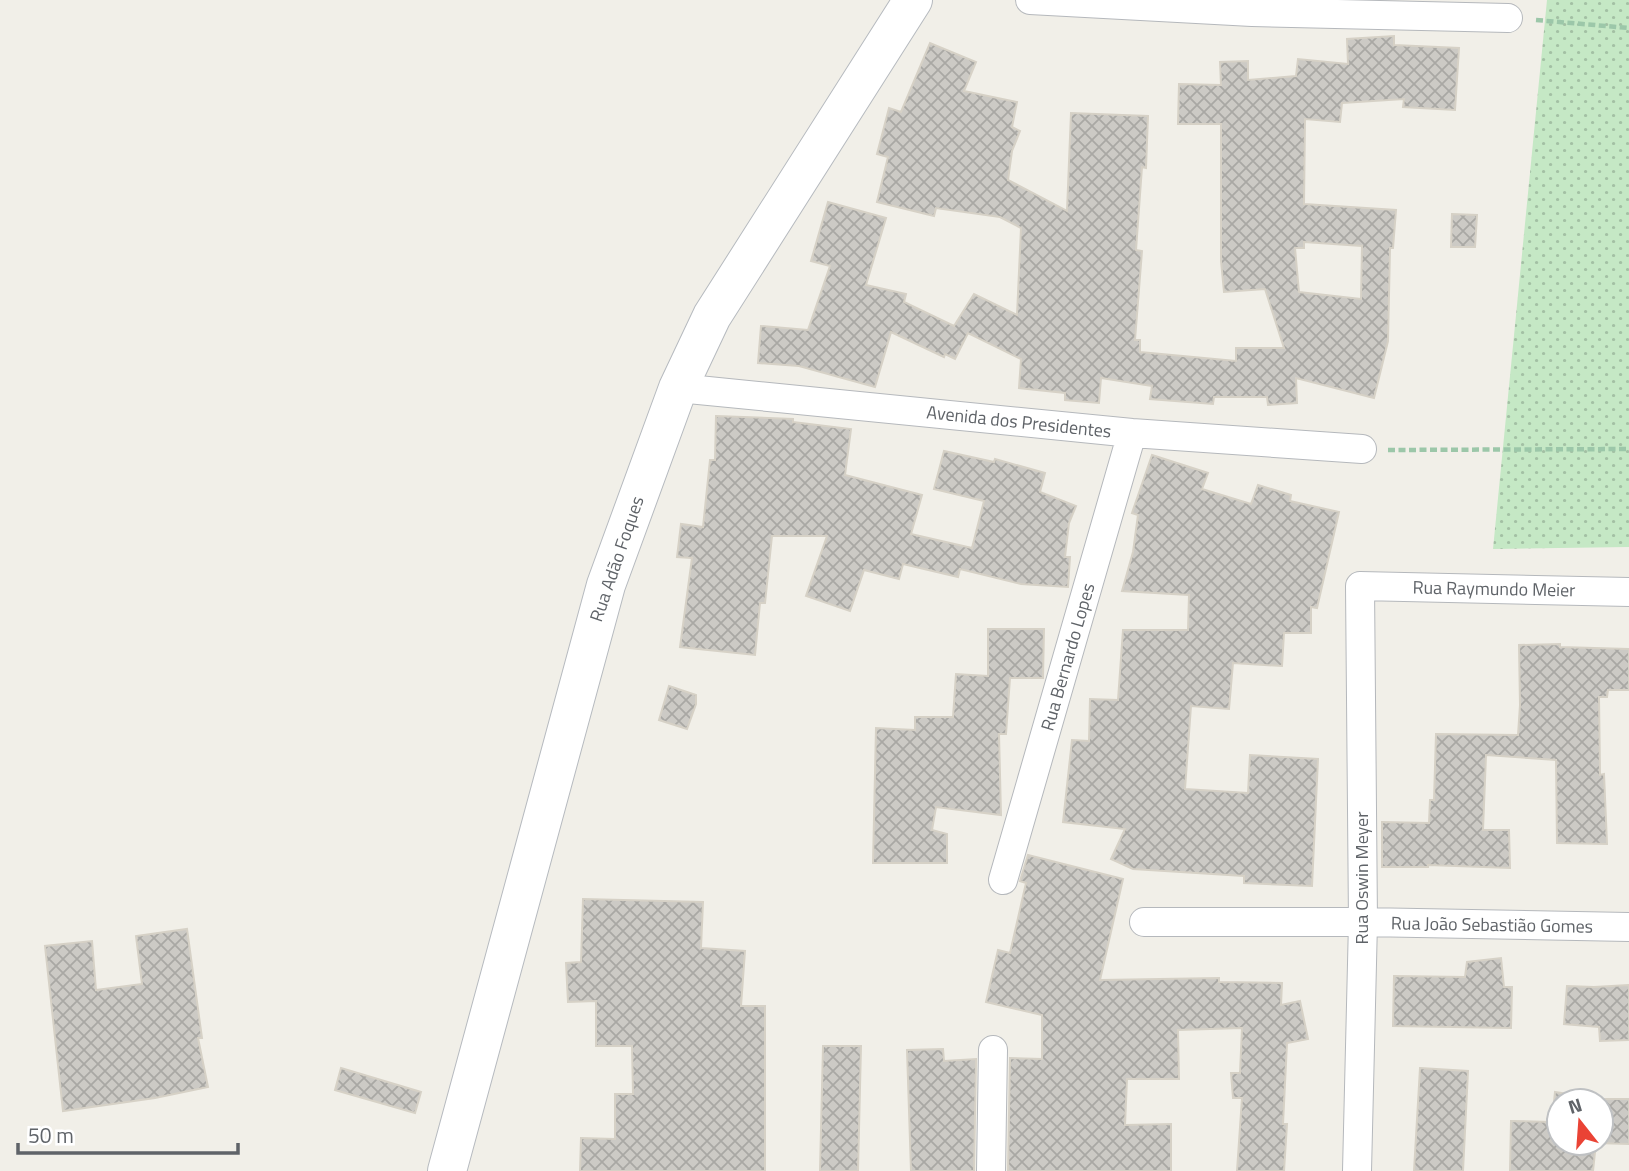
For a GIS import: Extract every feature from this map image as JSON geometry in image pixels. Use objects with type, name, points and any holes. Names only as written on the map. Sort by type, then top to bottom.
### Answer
[{"type":"main road","name":"Rua Adão Foques","points":[[447,1171],[606,584],[678,388],[712,316],[913,0]]},
{"type":"street","points":[[1030,0],[1252,12],[1508,18]]},
{"type":"street","name":"Avenida dos Presidentes","points":[[678,388],[1132,433],[1362,449]]},
{"type":"street","name":"Rua Bernardo Lopes","points":[[1003,880],[1132,433]]},
{"type":"street","name":"Rua Raymundo Meier","points":[[1360,586],[1629,593]]},
{"type":"street","name":"Rua Oswin Meyer","points":[[1357,1171],[1363,922],[1360,586]]},
{"type":"street","name":"Rua João Sebastião Gomes","points":[[1144,922],[1363,922],[1629,927]]},
{"type":"street","points":[[991,1171],[993,1050]]},
{"type":"path","points":[[1508,18],[1629,28]]},
{"type":"path","points":[[1362,449],[1629,449]]},
{"type":"green space","points":[[1547,0],[1629,0],[1629,547],[1493,549]]},
{"type":"building","points":[[1394,36],[1394,45],[1459,48],[1455,110],[1403,107],[1404,99],[1342,103],[1340,122],[1305,119],[1304,204],[1396,210],[1393,248],[1390,248],[1388,341],[1374,398],[1296,378],[1297,403],[1268,405],[1267,397],[1214,397],[1213,404],[1150,399],[1152,386],[1101,378],[1099,403],[1065,400],[1065,393],[1019,388],[1021,359],[968,333],[955,359],[945,354],[944,357],[891,332],[875,387],[799,366],[758,363],[761,326],[808,330],[830,266],[811,261],[828,202],[886,218],[866,285],[906,294],[904,302],[954,326],[974,294],[1017,315],[1021,228],[1000,217],[936,208],[934,216],[877,202],[888,157],[877,154],[889,108],[901,112],[930,43],[976,62],[964,91],[1017,102],[1012,127],[1020,131],[1012,151],[1008,180],[1067,211],[1071,113],[1148,116],[1146,168],[1142,167],[1136,250],[1142,251],[1135,340],[1140,340],[1140,352],[1236,361],[1236,348],[1284,348],[1265,289],[1224,292],[1221,261],[1221,124],[1178,124],[1179,84],[1221,85],[1220,62],[1248,61],[1248,80],[1296,76],[1298,59],[1348,64],[1347,39]],"holes":[[[1304,242],[1362,246],[1361,299],[1299,292],[1295,248],[1304,248]]]},
{"type":"building","points":[[1452,214],[1477,215],[1475,247],[1451,247]]},
{"type":"building","points":[[716,416],[793,419],[793,422],[851,429],[845,475],[922,495],[911,534],[972,548],[984,501],[934,489],[944,451],[994,462],[995,459],[1045,473],[1040,492],[1076,506],[1069,523],[1065,557],[1070,557],[1068,587],[1021,584],[960,569],[958,577],[903,564],[899,579],[864,570],[850,611],[806,596],[827,536],[772,536],[765,603],[760,603],[755,655],[680,647],[692,558],[677,557],[681,524],[703,527],[710,460],[715,460]]},
{"type":"building","points":[[1152,455],[1208,473],[1202,489],[1251,504],[1258,485],[1291,495],[1290,501],[1339,512],[1317,608],[1311,607],[1311,633],[1284,633],[1282,666],[1233,663],[1229,709],[1191,706],[1185,789],[1248,793],[1250,755],[1318,759],[1312,886],[1244,883],[1244,876],[1133,869],[1111,859],[1125,829],[1063,822],[1072,740],[1089,741],[1090,699],[1118,700],[1123,630],[1188,630],[1189,595],[1122,591],[1133,552],[1138,515],[1132,513]]},
{"type":"building","points":[[988,629],[1044,629],[1043,678],[1010,678],[1006,734],[999,734],[1001,815],[936,807],[932,830],[947,834],[947,863],[873,863],[876,728],[915,730],[915,717],[953,717],[956,674],[988,676]]},
{"type":"building","points":[[1560,644],[1560,647],[1629,649],[1629,690],[1608,690],[1607,697],[1599,697],[1600,775],[1604,774],[1607,844],[1557,843],[1556,760],[1486,755],[1483,830],[1509,830],[1510,868],[1428,865],[1382,867],[1382,822],[1429,823],[1430,800],[1434,800],[1436,734],[1518,735],[1519,645]]},
{"type":"building","points":[[669,686],[696,695],[696,704],[687,729],[659,720]]},
{"type":"building","points":[[1028,855],[1123,879],[1100,980],[1219,978],[1219,982],[1282,983],[1281,1005],[1300,1001],[1308,1039],[1287,1043],[1283,1124],[1287,1124],[1284,1171],[1237,1171],[1242,1098],[1233,1098],[1231,1073],[1240,1073],[1242,1028],[1178,1030],[1179,1079],[1127,1079],[1125,1125],[1171,1124],[1171,1171],[1008,1171],[1010,1058],[1042,1059],[1042,1015],[986,1002],[998,950],[1010,953],[1026,883],[1020,881]]},
{"type":"building","points":[[583,899],[703,902],[701,948],[745,951],[741,1006],[765,1006],[765,1171],[580,1171],[581,1138],[615,1139],[615,1094],[633,1094],[632,1046],[596,1046],[596,1001],[568,1002],[566,963],[581,962]]},
{"type":"building","points":[[187,929],[202,1038],[198,1038],[208,1087],[155,1098],[63,1111],[45,946],[92,941],[96,990],[142,984],[136,936]]},
{"type":"building","points":[[1501,958],[1504,987],[1512,987],[1511,1028],[1393,1026],[1394,976],[1465,977],[1467,962]]},
{"type":"building","points":[[1629,985],[1629,1040],[1600,1041],[1599,1027],[1564,1024],[1567,986]]},
{"type":"building","points":[[823,1046],[861,1046],[858,1171],[820,1171]]},
{"type":"building","points":[[943,1049],[944,1061],[976,1059],[974,1171],[911,1171],[907,1050]]},
{"type":"building","points":[[341,1068],[421,1092],[415,1113],[335,1090]]},
{"type":"building","points":[[1420,1068],[1468,1071],[1463,1171],[1414,1171]]},
{"type":"building","points":[[1615,1099],[1629,1099],[1629,1144],[1615,1144]]},
{"type":"building","points":[[1511,1121],[1545,1122],[1545,1157],[1594,1157],[1593,1171],[1510,1171]]}]
